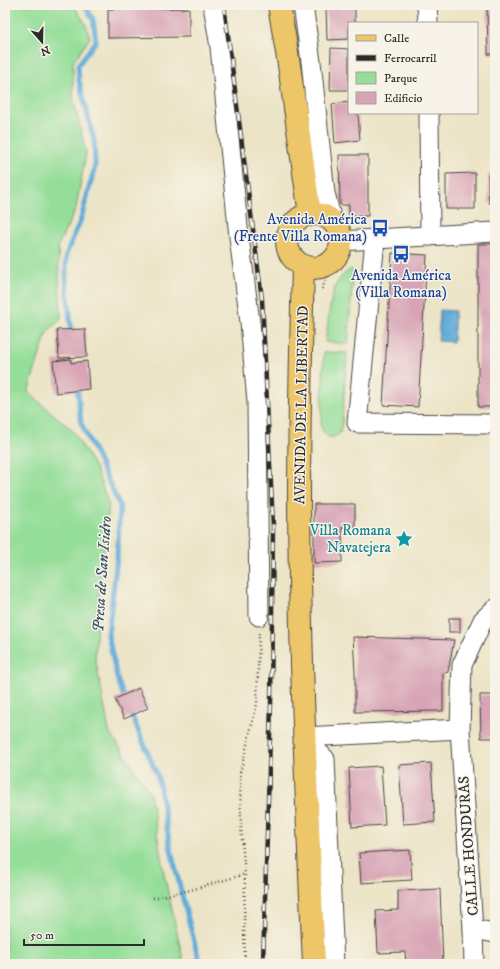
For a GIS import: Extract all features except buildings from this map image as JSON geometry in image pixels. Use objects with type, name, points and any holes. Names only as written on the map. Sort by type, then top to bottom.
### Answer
[{"type":"main road","points":[[279,5],[310,215]]},
{"type":"main road","points":[[318,214],[332,221],[339,232],[341,242],[338,254],[326,265],[311,268],[303,266],[291,255],[288,247],[287,239],[294,223],[301,218],[318,214]]},
{"type":"main road","name":"AVENIDA DE LA LIBERTAD","points":[[303,266],[301,302],[299,500],[304,737],[314,964]]},
{"type":"street","points":[[213,5],[220,47],[239,237],[250,322],[257,402],[259,616]]},
{"type":"street","points":[[303,5],[311,62],[324,193],[332,221]]},
{"type":"street","points":[[427,5],[428,22]]},
{"type":"street","points":[[428,114],[430,236]]},
{"type":"street","points":[[341,242],[495,232]]},
{"type":"street","points":[[375,240],[358,423],[495,424]]},
{"type":"street","name":"CALLE HONDURAS","points":[[474,964],[460,729],[462,665],[483,620],[495,609]]},
{"type":"street","points":[[304,737],[460,729]]},
{"type":"street","points":[[304,737],[325,760],[334,964]]},
{"type":"street","points":[[473,929],[495,933]]},
{"type":"path","points":[[245,964],[245,874],[241,828],[240,773],[257,704],[259,616]]},
{"type":"path","points":[[153,898],[188,891],[245,874]]},
{"type":"green space","points":[[5,5],[73,5],[86,24],[90,38],[73,62],[73,97],[86,153],[76,208],[58,246],[61,319],[47,332],[28,392],[73,431],[96,469],[109,506],[99,590],[95,657],[109,731],[150,793],[164,874],[184,964],[5,964]]},
{"type":"green space","points":[[351,269],[353,271],[348,344],[325,342],[334,288],[340,278]]},
{"type":"green space","points":[[324,352],[347,353],[342,425],[340,433],[331,438],[325,434],[321,427]]},
{"type":"water","points":[[440,310],[455,311],[453,342],[438,341]]},
{"type":"waterway","name":"Presa de San Isidro","points":[[72,336],[66,278],[66,255],[81,219],[95,166],[94,140],[79,81],[78,65],[96,41],[93,19],[85,5]]},
{"type":"waterway","name":"Presa de San Isidro","points":[[77,384],[81,423],[120,506],[117,557],[108,635],[117,678],[125,700]]},
{"type":"waterway","name":"Presa de San Isidro","points":[[129,709],[158,777],[170,846],[199,964]]},
{"type":"railway","points":[[224,5],[262,299],[273,526],[271,704],[263,964]]},
{"type":"place","name":"Avenida América (Frente Villa Romana)","points":[[380,228]]},
{"type":"place","name":"Avenida América (Villa Romana)","points":[[401,254]]},
{"type":"place","name":"Villa Romana Navatejera","points":[[404,539]]}]
